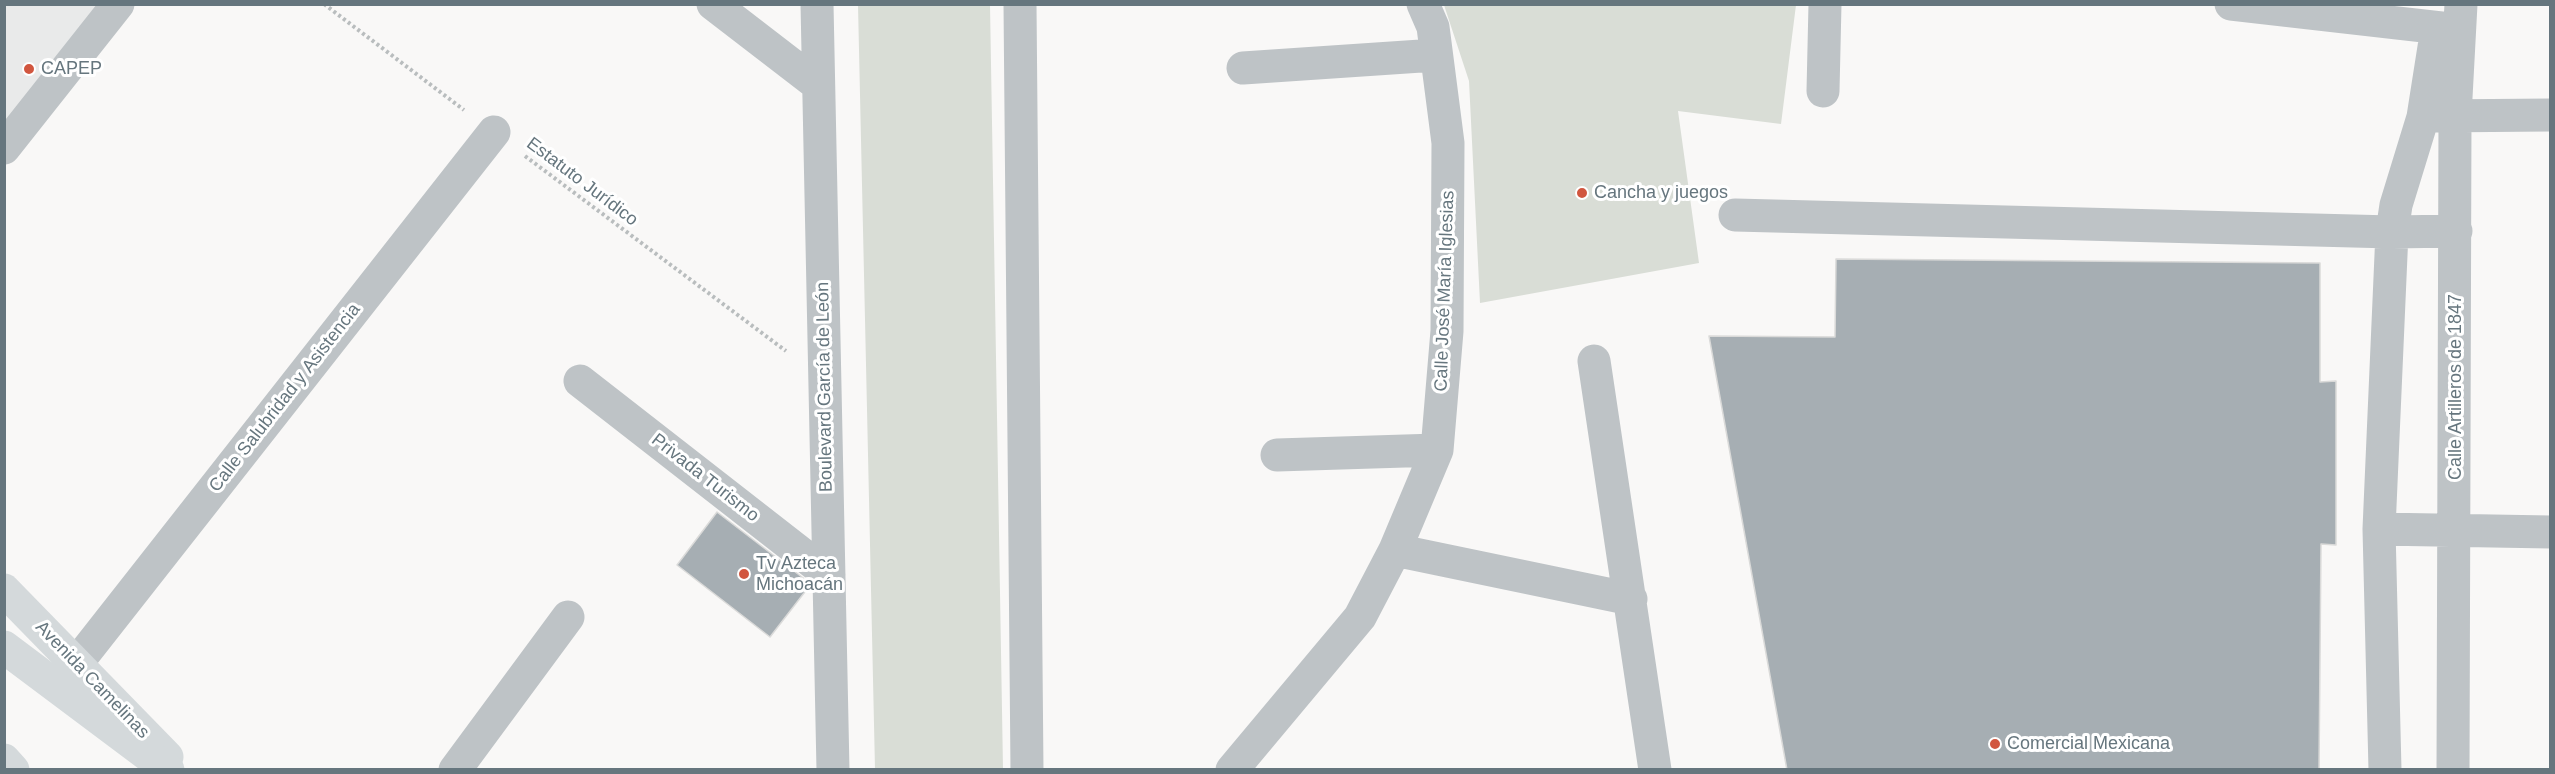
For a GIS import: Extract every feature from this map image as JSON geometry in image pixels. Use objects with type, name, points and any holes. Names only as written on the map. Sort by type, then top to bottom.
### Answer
[{"type":"main road","name":"Avenida Camelinas","points":[[4,590],[179,770]]},
{"type":"main road","name":"Avenida Camelinas","points":[[4,647],[168,770]]},
{"type":"main road","points":[[4,760],[13,770]]},
{"type":"street","points":[[4,148],[118,4]]},
{"type":"street","points":[[713,4],[817,84]]},
{"type":"street","name":"Boulevard García de León","points":[[817,4],[833,770]]},
{"type":"street","points":[[1020,4],[1027,770]]},
{"type":"street","name":"Calle José María Iglesias","points":[[1232,770],[1360,617],[1395,550],[1437,450],[1447,332],[1448,142],[1433,27],[1423,4]]},
{"type":"street","points":[[1823,91],[1825,4]]},
{"type":"street","points":[[2231,4],[2453,21],[2396,205],[2392,232],[2379,529],[2385,770]]},
{"type":"street","name":"Calle Artilleros de 1847","points":[[2453,21],[2456,231],[2453,770]]},
{"type":"street","points":[[1243,68],[1436,55]]},
{"type":"street","points":[[2422,117],[2550,115]]},
{"type":"street","name":"Calle Salubridad y Asistencia","points":[[76,664],[494,132]]},
{"type":"street","points":[[1735,214],[2392,232],[2456,231]]},
{"type":"street","points":[[1594,361],[1655,770]]},
{"type":"street","name":"Privada Turismo","points":[[580,381],[829,575]]},
{"type":"street","points":[[1277,455],[1437,450]]},
{"type":"street","points":[[2379,529],[2550,532]]},
{"type":"street","points":[[1395,550],[1631,599]]},
{"type":"street","points":[[455,770],[568,617]]},
{"type":"path","name":"Estatuto Jurídico","points":[[324,4],[825,380]]},
{"type":"shaded area","name":"CAPEP","points":[[5,5],[104,5],[5,133]]},
{"type":"shaded area","points":[[858,5],[990,5],[1003,769],[875,769]]},
{"type":"shaded area","name":"Cancha y juegos","points":[[1444,5],[1796,5],[1781,124],[1678,111],[1699,263],[1480,303],[1469,81]]},
{"type":"building","points":[[1836,259],[2320,263],[2320,382],[2336,381],[2336,545],[2321,544],[2319,770],[1787,770],[1709,336],[1835,337]]},
{"type":"building","name":"Tv Azteca Michoacán","points":[[717,512],[811,584],[770,637],[677,565]]},
{"type":"place","name":"CAPEP","points":[[29,69]]},
{"type":"place","name":"Cancha y juegos","points":[[1582,193]]},
{"type":"place","name":"Tv Azteca Michoacán","points":[[744,574]]},
{"type":"place","name":"Comercial Mexicana","points":[[1995,744]]}]
